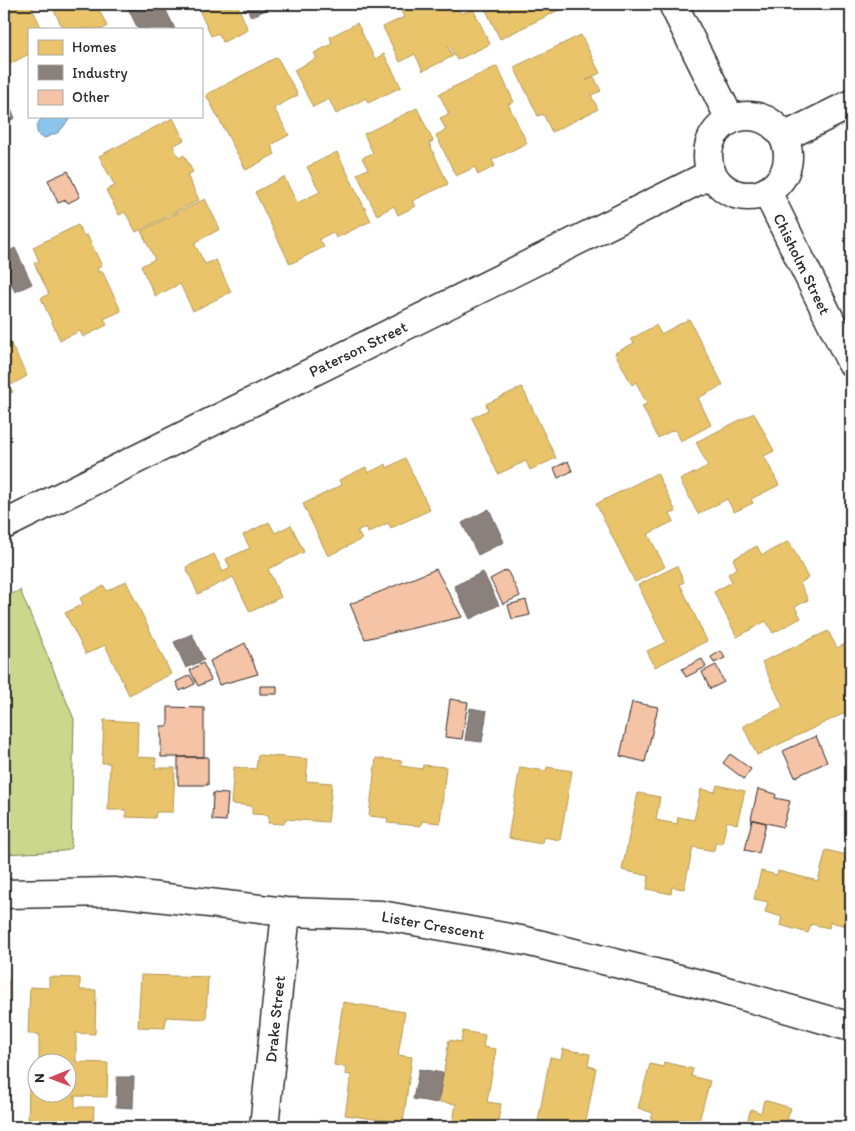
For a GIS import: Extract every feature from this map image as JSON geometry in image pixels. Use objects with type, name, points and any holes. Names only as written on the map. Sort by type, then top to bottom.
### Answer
[{"type":"street","points":[[673,4],[730,119]]},
{"type":"street","points":[[784,137],[851,104]]},
{"type":"street","points":[[755,115],[777,127],[784,137],[788,149],[788,162],[784,174],[777,184],[767,192],[755,196],[742,196],[729,192],[711,174],[708,162],[708,149],[712,137],[730,119],[755,115]]},
{"type":"street","name":"Paterson Street","points":[[4,525],[711,174]]},
{"type":"street","name":"Chisholm Street","points":[[767,192],[851,362]]},
{"type":"street","name":"Lister Crescent","points":[[4,894],[114,892],[286,912],[380,915],[526,941],[712,988],[851,1027]]},
{"type":"street","name":"Drake Street","points":[[264,1127],[286,912]]},
{"type":"green space","points":[[20,590],[74,719],[71,848],[64,851],[4,854],[4,598]]},
{"type":"water","points":[[42,118],[70,118],[59,132],[45,138],[39,136],[37,130],[38,123]]},
{"type":"building: Homes","points":[[4,4],[30,4],[42,28],[28,28],[28,55],[4,67]]},
{"type":"building: Homes","points":[[51,4],[96,4],[107,26],[104,28],[63,28]]},
{"type":"building: Homes","points":[[209,4],[237,4],[248,30],[223,42],[218,33],[211,36],[200,12],[211,7]]},
{"type":"building: Homes","points":[[415,4],[456,4],[461,14],[473,9],[490,44],[457,60],[450,46],[448,47],[453,56],[423,71],[415,54],[400,62],[383,27],[404,17],[401,11]]},
{"type":"building: Homes","points":[[483,4],[566,4],[567,6],[500,39]]},
{"type":"building: Homes","points":[[357,23],[375,59],[384,54],[401,87],[368,103],[366,98],[336,114],[329,99],[313,107],[294,70],[317,58],[314,53],[332,44],[330,37]]},
{"type":"building: Homes","points":[[581,35],[600,73],[586,80],[594,77],[601,91],[591,95],[598,109],[552,132],[543,114],[538,116],[514,67]]},
{"type":"building: Homes","points":[[277,57],[298,95],[274,108],[289,135],[271,145],[275,154],[246,170],[206,95]]},
{"type":"building: Homes","points":[[497,66],[514,102],[508,104],[527,143],[492,160],[495,166],[478,175],[475,167],[456,176],[436,135],[446,130],[440,118],[449,114],[439,94]]},
{"type":"building: Homes","points":[[417,108],[433,141],[429,143],[448,184],[412,201],[416,206],[398,215],[394,206],[377,215],[357,174],[368,169],[362,158],[373,153],[364,134]]},
{"type":"building: Homes","points":[[173,118],[184,140],[173,146],[179,158],[184,155],[193,172],[187,175],[199,200],[136,232],[125,212],[119,215],[106,190],[115,186],[99,156]]},
{"type":"building: Homes","points":[[337,152],[371,221],[336,238],[333,232],[319,239],[324,247],[290,264],[255,192],[284,177],[297,203],[320,192],[307,167]]},
{"type":"building: Homes","points":[[205,199],[220,229],[194,243],[205,264],[216,260],[231,292],[193,311],[180,284],[155,296],[141,266],[155,259],[141,231]]},
{"type":"building: Homes","points":[[78,225],[84,236],[87,235],[102,266],[97,268],[99,273],[102,271],[121,311],[104,319],[107,325],[83,337],[80,331],[60,340],[41,298],[49,294],[34,263],[39,261],[33,247]]},
{"type":"building: Homes","points":[[689,319],[723,385],[698,398],[711,425],[681,441],[675,429],[658,438],[642,406],[647,404],[636,382],[632,385],[615,353],[634,343],[631,339],[656,325],[661,334]]},
{"type":"building: Homes","points":[[4,330],[27,376],[9,386],[13,392],[4,396]]},
{"type":"building: Homes","points":[[522,387],[556,458],[530,470],[526,461],[498,474],[472,418],[488,410],[486,404]]},
{"type":"building: Homes","points":[[754,413],[774,451],[764,456],[779,485],[751,499],[753,503],[734,512],[727,499],[698,514],[680,480],[708,466],[696,442]]},
{"type":"building: Homes","points":[[405,458],[430,510],[391,528],[388,523],[368,533],[366,527],[357,531],[362,539],[328,556],[303,504],[342,485],[339,480],[366,467],[368,473],[386,464],[387,468]]},
{"type":"building: Homes","points":[[657,473],[676,512],[670,514],[674,521],[648,534],[665,567],[635,582],[596,504]]},
{"type":"building: Homes","points":[[269,522],[275,533],[291,525],[304,552],[268,569],[281,597],[250,612],[233,577],[198,594],[186,567],[214,554],[223,572],[230,568],[226,559],[250,548],[243,535]]},
{"type":"building: Homes","points":[[789,541],[808,578],[800,583],[808,600],[795,607],[801,618],[773,633],[766,621],[737,637],[714,592],[732,582],[728,574],[737,568],[733,559],[757,546],[762,555]]},
{"type":"building: Homes","points":[[677,566],[684,582],[680,584],[707,641],[655,667],[647,651],[666,642],[638,585]]},
{"type":"building: Homes","points":[[126,581],[171,674],[129,695],[105,645],[86,654],[65,613],[83,604],[80,598],[104,586],[107,591]]},
{"type":"building: Homes","points":[[828,631],[837,648],[851,641],[851,681],[848,683],[851,689],[851,710],[757,755],[743,726],[783,707],[762,662]]},
{"type":"building: Homes","points":[[104,720],[138,722],[137,757],[156,758],[155,768],[175,768],[173,812],[156,812],[155,818],[126,817],[126,810],[108,810],[110,763],[102,763]]},
{"type":"building: Homes","points":[[851,747],[851,770],[843,752]]},
{"type":"building: Homes","points":[[258,755],[308,759],[306,781],[332,783],[328,822],[285,819],[284,824],[268,823],[269,815],[252,814],[252,806],[231,804],[234,767],[256,769]]},
{"type":"building: Homes","points":[[376,758],[402,761],[401,766],[422,769],[423,765],[446,767],[440,823],[422,821],[421,826],[387,823],[388,818],[369,816]]},
{"type":"building: Homes","points":[[520,767],[546,771],[547,767],[572,771],[560,840],[543,837],[542,844],[508,838]]},
{"type":"building: Homes","points":[[717,785],[745,791],[737,824],[727,821],[722,844],[715,843],[714,851],[693,847],[684,889],[672,887],[671,894],[647,889],[649,876],[622,870],[638,793],[660,797],[656,820],[677,824],[678,817],[694,820],[701,789],[715,792]]},
{"type":"building: Homes","points":[[826,850],[851,856],[851,908],[847,926],[830,922],[829,928],[811,924],[808,933],[780,925],[782,917],[765,912],[768,902],[754,899],[761,871],[777,875],[778,871],[818,881]]},
{"type":"building: Homes","points":[[141,975],[208,977],[206,1019],[166,1017],[165,1028],[138,1027]]},
{"type":"building: Homes","points":[[49,977],[80,978],[80,990],[96,990],[95,1034],[76,1033],[76,1054],[39,1054],[39,1034],[28,1034],[30,987],[49,988]]},
{"type":"building: Homes","points":[[4,980],[9,980],[7,1043],[4,1043]]},
{"type":"building: Homes","points":[[343,1002],[405,1012],[398,1055],[412,1057],[403,1123],[345,1115],[351,1075],[345,1074],[346,1067],[334,1065]]},
{"type":"building: Homes","points":[[463,1031],[485,1035],[483,1047],[496,1049],[487,1102],[501,1104],[497,1127],[452,1127],[456,1104],[439,1102],[449,1040],[461,1042]]},
{"type":"building: Homes","points":[[563,1049],[590,1054],[588,1066],[596,1068],[585,1127],[537,1127],[550,1057],[561,1059]]},
{"type":"building: Homes","points":[[78,1062],[108,1063],[107,1097],[78,1096]]},
{"type":"building: Homes","points":[[664,1062],[693,1069],[691,1076],[710,1081],[698,1124],[681,1119],[678,1127],[651,1119],[653,1113],[638,1108],[650,1064],[663,1067]]},
{"type":"building: Homes","points":[[764,1100],[791,1108],[787,1119],[797,1122],[796,1127],[745,1127],[751,1109],[761,1113]]},
{"type":"building: Homes","points":[[29,1104],[75,1104],[75,1107],[94,1107],[93,1127],[28,1127]]},
{"type":"building: Industry","points":[[131,4],[163,4],[175,28],[138,28],[127,6]]},
{"type":"building: Industry","points":[[245,4],[273,4],[274,6],[251,17]]},
{"type":"building: Industry","points":[[4,95],[15,118],[4,124]]},
{"type":"building: Industry","points":[[15,248],[32,284],[15,292],[4,267],[4,254]]},
{"type":"building: Industry","points":[[489,509],[504,542],[478,555],[462,523]]},
{"type":"building: Industry","points":[[483,572],[499,605],[470,619],[454,586]]},
{"type":"building: Industry","points":[[192,634],[204,660],[186,668],[174,642]]},
{"type":"building: Industry","points":[[470,708],[487,711],[482,742],[465,740]]},
{"type":"building: Industry","points":[[419,1069],[443,1073],[438,1103],[413,1099]]},
{"type":"building: Industry","points":[[117,1077],[134,1077],[133,1108],[116,1107]]},
{"type":"building: Other","points":[[68,171],[80,197],[68,203],[66,200],[58,203],[48,180]]},
{"type":"building: Other","points":[[568,461],[572,471],[558,478],[554,468]]},
{"type":"building: Other","points":[[436,569],[462,617],[365,639],[350,604]]},
{"type":"building: Other","points":[[507,570],[520,596],[503,604],[490,579]]},
{"type":"building: Other","points":[[526,600],[530,615],[512,619],[508,605]]},
{"type":"building: Other","points":[[245,643],[258,674],[219,685],[210,661]]},
{"type":"building: Other","points":[[721,651],[725,658],[714,663],[711,657]]},
{"type":"building: Other","points":[[702,659],[706,667],[686,677],[682,669]]},
{"type":"building: Other","points":[[203,663],[211,680],[198,686],[190,670]]},
{"type":"building: Other","points":[[716,665],[724,682],[710,689],[702,672]]},
{"type":"building: Other","points":[[190,675],[195,684],[180,691],[176,682]]},
{"type":"building: Other","points":[[260,686],[277,686],[277,694],[260,694]]},
{"type":"building: Other","points":[[450,699],[468,702],[462,739],[445,737]]},
{"type":"building: Other","points":[[632,702],[658,707],[645,762],[620,756]]},
{"type":"building: Other","points":[[168,707],[204,708],[204,757],[161,757],[161,726],[168,726]]},
{"type":"building: Other","points":[[816,736],[827,762],[795,777],[783,751]]},
{"type":"building: Other","points":[[730,754],[751,769],[744,779],[723,763]]},
{"type":"building: Other","points":[[178,757],[208,757],[208,785],[178,785]]},
{"type":"building: Other","points":[[758,789],[776,794],[775,798],[790,801],[783,827],[751,819]]},
{"type":"building: Other","points":[[213,793],[228,794],[226,821],[212,820]]},
{"type":"building: Other","points":[[752,820],[766,823],[759,853],[745,850]]}]
